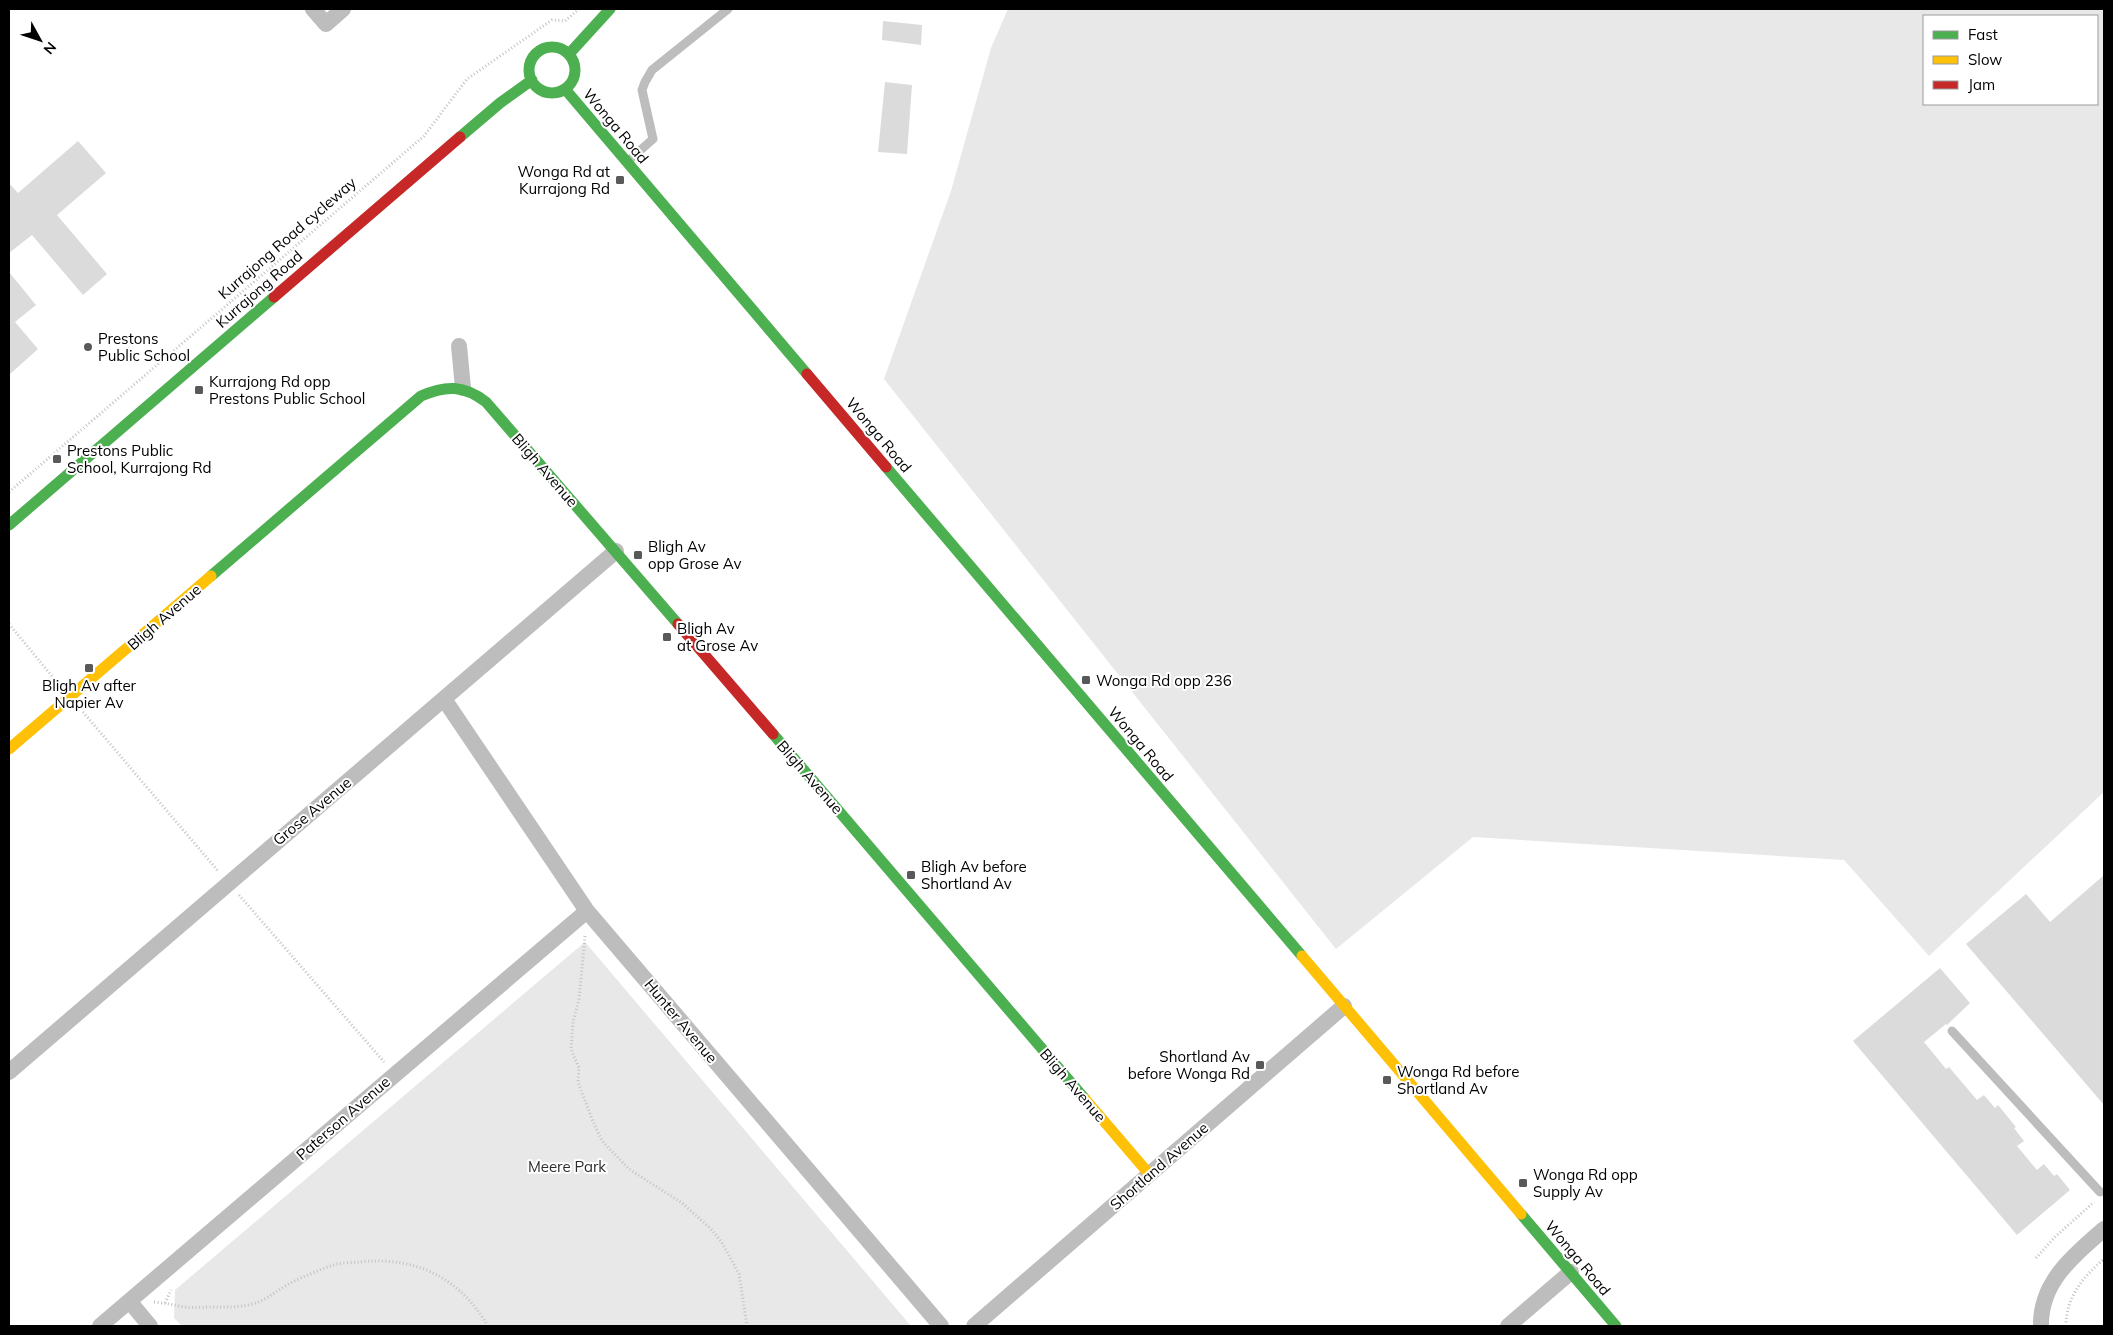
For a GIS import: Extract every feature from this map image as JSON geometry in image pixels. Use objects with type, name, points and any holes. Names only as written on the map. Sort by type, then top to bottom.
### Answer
[{"type":"street","points":[[313,9],[326,24],[343,9]]},
{"type":"street","points":[[569,54],[610,9]]},
{"type":"street","points":[[552,47],[563,49],[569,54],[575,66],[575,72],[565,89],[555,92],[544,91],[532,80],[531,63],[538,52],[552,47]]},
{"type":"street","name":"Kurrajong Road","points":[[9,525],[500,103],[532,80]]},
{"type":"street","name":"Wonga Road","points":[[565,89],[1616,1326]]},
{"type":"street","points":[[459,346],[463,388]]},
{"type":"street","name":"Bligh Avenue","points":[[9,749],[421,396],[436,388],[447,386],[475,392],[486,402],[616,551],[1150,1175]]},
{"type":"street","name":"Grose Avenue","points":[[9,1072],[616,551]]},
{"type":"street","name":"Hunter Avenue","points":[[444,699],[587,911],[942,1326]]},
{"type":"street","name":"Paterson Avenue","points":[[100,1326],[587,911]]},
{"type":"street","name":"Shortland Avenue","points":[[974,1326],[1344,1006]]},
{"type":"street","points":[[2040,1326],[2045,1301],[2061,1268],[2074,1254],[2104,1229]]},
{"type":"street","points":[[1508,1326],[1571,1272]]},
{"type":"street","points":[[130,1302],[150,1326]]},
{"type":"lane","points":[[627,162],[653,139],[642,90],[652,70],[728,9]]},
{"type":"lane","points":[[1952,1031],[2098,1196]]},
{"type":"path","name":"Kurrajong Road cycleway","points":[[9,492],[424,136],[467,79],[552,20],[565,21],[579,9]]},
{"type":"path","points":[[9,624],[58,682]]},
{"type":"path","points":[[83,712],[220,873]]},
{"type":"path","points":[[245,902],[384,1063]]},
{"type":"path","points":[[587,911],[579,1000],[573,1022],[571,1049],[579,1068],[578,1082],[592,1119],[602,1141],[629,1169],[682,1203],[710,1228],[721,1241],[739,1274],[747,1326]]},
{"type":"path","points":[[2036,1258],[2098,1196]]},
{"type":"path","points":[[2066,1326],[2068,1307],[2079,1285],[2104,1259]]},
{"type":"path","points":[[130,1302],[165,1303],[183,1307],[236,1308],[255,1304],[271,1297],[282,1288],[333,1265],[375,1260],[433,1272],[459,1289],[488,1326]]},
{"type":"green space","points":[[1008,9],[2104,9],[2104,792],[1929,956],[1844,860],[1473,837],[1336,949],[884,379],[951,191],[991,48]]},
{"type":"green space","name":"Meere Park","points":[[585,942],[911,1326],[182,1326],[174,1318],[175,1290]]},
{"type":"building","points":[[883,21],[922,25],[921,45],[882,40]]},
{"type":"building","points":[[885,82],[912,85],[907,154],[878,152]]},
{"type":"building","points":[[78,141],[106,173],[57,215],[107,274],[83,295],[32,235],[9,253],[9,183],[18,193]]},
{"type":"building","points":[[9,272],[36,305],[15,322],[38,349],[9,375]]},
{"type":"building","points":[[2104,875],[2104,1105],[1966,944],[2026,894],[2050,922]]},
{"type":"building","points":[[1940,968],[1970,1003],[1947,1025],[1924,1042],[1946,1069],[1949,1067],[1977,1100],[1984,1095],[1995,1108],[1998,1105],[2016,1127],[2014,1128],[2024,1141],[2017,1146],[2037,1170],[2044,1164],[2054,1176],[2057,1174],[2070,1190],[2017,1235],[1853,1041]]},
{"type":"traffic: fast","points":[[569,54],[610,9]]},
{"type":"traffic: fast","points":[[552,47],[565,51],[571,57],[575,70],[571,83],[565,89],[552,93],[539,89],[533,83],[529,70],[533,57],[539,51],[552,47]]},
{"type":"traffic: fast","points":[[460,137],[500,103],[532,80]]},
{"type":"traffic: fast","points":[[565,89],[807,374]]},
{"type":"traffic: fast","points":[[9,525],[274,297]]},
{"type":"traffic: fast","points":[[211,576],[421,396],[430,392],[455,388],[470,392],[486,402],[678,624]]},
{"type":"traffic: fast","points":[[886,467],[1302,956]]},
{"type":"traffic: fast","points":[[773,734],[1085,1099]]},
{"type":"traffic: fast","points":[[1521,1214],[1616,1326]]},
{"type":"traffic: slow","points":[[9,749],[211,576]]},
{"type":"traffic: slow","points":[[1302,956],[1521,1214]]},
{"type":"traffic: slow","points":[[1085,1099],[1150,1175]]},
{"type":"traffic: jam","points":[[274,297],[460,137]]},
{"type":"traffic: jam","points":[[807,374],[886,467]]},
{"type":"traffic: jam","points":[[678,624],[773,734]]},
{"type":"place","name":"Wonga Rd at Kurrajong Rd","points":[[620,180]]},
{"type":"place","name":"Prestons Public School","points":[[88,347]]},
{"type":"place","name":"Kurrajong Rd opp Prestons Public School","points":[[199,390]]},
{"type":"place","name":"Prestons Public School, Kurrajong Rd","points":[[57,459]]},
{"type":"place","name":"Bligh Av opp Grose Av","points":[[638,555]]},
{"type":"place","name":"Bligh Av at Grose Av","points":[[667,637]]},
{"type":"place","name":"Bligh Av after Napier Av","points":[[89,668]]},
{"type":"place","name":"Wonga Rd opp 236","points":[[1086,680]]},
{"type":"place","name":"Bligh Av before Shortland Av","points":[[911,875]]},
{"type":"place","name":"Shortland Av before Wonga Rd","points":[[1260,1065]]},
{"type":"place","name":"Wonga Rd before Shortland Av","points":[[1387,1080]]},
{"type":"place","name":"Wonga Rd opp Supply Av","points":[[1523,1183]]}]
